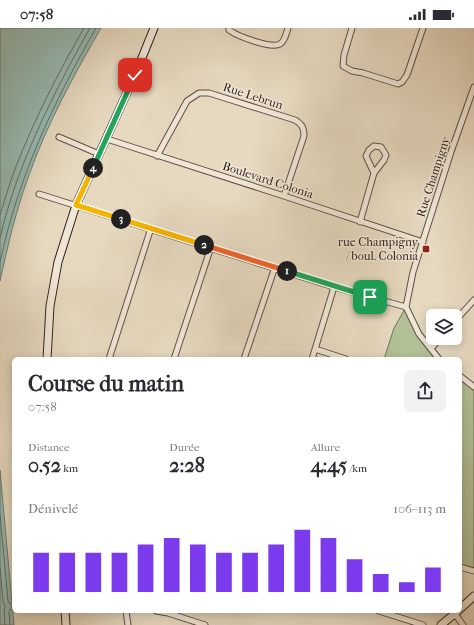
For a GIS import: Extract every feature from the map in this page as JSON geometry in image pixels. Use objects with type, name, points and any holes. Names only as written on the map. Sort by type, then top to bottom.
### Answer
[{"type":"street","points":[[47,357],[50,306],[58,262],[76,205],[107,139],[154,28]]},
{"type":"street","points":[[229,28],[229,30],[235,34],[264,43],[277,45],[281,44],[285,39],[288,28]]},
{"type":"street","points":[[352,28],[344,55],[344,66],[352,71],[398,84],[402,82],[407,75],[423,28]]},
{"type":"street","name":"Rue Champigny","points":[[406,307],[413,272],[451,152],[474,87]]},
{"type":"street","name":"Rue Lebrun","points":[[157,156],[187,101],[199,93],[216,95],[295,120],[301,124],[304,129],[304,136],[284,196]]},
{"type":"street","points":[[59,137],[99,154]]},
{"type":"street","name":"Boulevard Colonia","points":[[107,139],[423,242]]},
{"type":"street","points":[[360,222],[374,173],[385,158],[383,149],[378,146],[374,146],[369,150],[366,156],[374,173]]},
{"type":"street","points":[[39,194],[275,267],[334,287],[406,307],[419,334],[438,357]]},
{"type":"street","points":[[110,357],[151,228]]},
{"type":"street","points":[[175,357],[211,247]]},
{"type":"street","points":[[245,357],[275,267]]},
{"type":"street","points":[[313,357],[334,287]]},
{"type":"street","points":[[462,313],[474,300]]},
{"type":"street","points":[[431,348],[434,345]]},
{"type":"street","points":[[316,349],[340,357]]},
{"type":"street","points":[[462,378],[474,387]]},
{"type":"street","points":[[462,568],[474,571]]},
{"type":"street","points":[[462,607],[474,596]]},
{"type":"street","points":[[65,613],[66,625]]},
{"type":"street","points":[[126,613],[128,625]]},
{"type":"street","points":[[171,613],[204,625]]},
{"type":"street","points":[[385,613],[423,625]]},
{"type":"street","points":[[441,625],[456,613]]},
{"type":"street","points":[[459,613],[463,625]]},
{"type":"green space","points":[[406,307],[419,334],[426,343],[426,345],[428,345],[437,357],[385,357],[394,328]]},
{"type":"green space","points":[[462,377],[474,386],[474,571],[462,568]]},
{"type":"water","points":[[0,28],[101,28],[62,100],[36,156],[16,214],[0,281]]},
{"type":"water","points":[[0,470],[14,625],[0,625]]},
{"type":"place","name":"rue Champigny / boul. Colonia","points":[[426,249]]},
{"type":"route","points":[[135,75],[76,205],[334,287],[370,297]]}]
